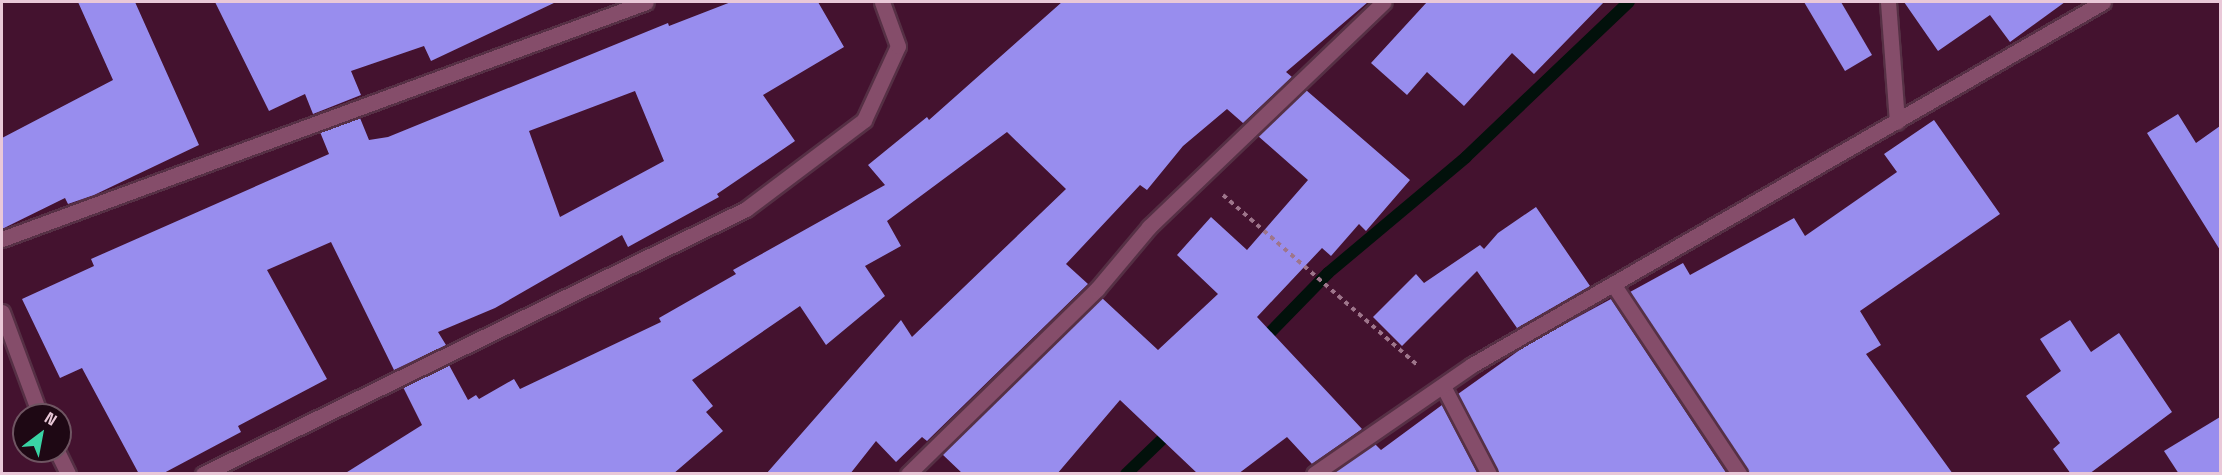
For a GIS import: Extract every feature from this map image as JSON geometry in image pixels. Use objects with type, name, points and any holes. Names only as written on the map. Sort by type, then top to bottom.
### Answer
[{"type":"street","points":[[2,239],[646,2]]},
{"type":"street","points":[[203,474],[746,209],[864,120],[898,46],[882,2]]},
{"type":"street","points":[[908,474],[1097,290],[1149,227],[1384,2]]},
{"type":"street","points":[[1888,2],[1896,122]]},
{"type":"street","points":[[1314,474],[1444,388],[1472,365],[2103,2]]},
{"type":"street","points":[[1613,284],[1739,474]]},
{"type":"street","points":[[2,312],[36,403]]},
{"type":"street","points":[[1444,388],[1489,474]]},
{"type":"path","points":[[1202,177],[1444,388]]},
{"type":"building","points":[[78,2],[135,2],[199,145],[94,195],[68,204],[65,198],[2,229],[2,138],[113,80]]},
{"type":"building","points":[[215,2],[556,2],[431,61],[424,46],[351,71],[361,95],[313,114],[305,94],[269,111]]},
{"type":"building","points":[[731,2],[818,2],[844,47],[763,95],[795,141],[717,194],[719,197],[628,247],[622,235],[495,308],[438,332],[446,345],[394,370],[331,242],[267,270],[327,379],[238,426],[241,432],[162,474],[139,474],[82,368],[60,378],[22,299],[94,266],[91,259],[329,154],[320,132],[360,118],[369,140],[388,137],[668,23],[669,26]],"holes":[[[635,91],[664,161],[560,217],[529,131]]]},
{"type":"building","points":[[1062,2],[1368,2],[1286,72],[1292,77],[1243,123],[1227,109],[1183,146],[1147,190],[1140,185],[1066,264],[1088,284],[927,441],[922,437],[896,462],[876,441],[850,474],[766,474],[901,320],[912,337],[1066,189],[1007,132],[887,221],[901,246],[865,266],[885,296],[826,345],[800,306],[692,380],[713,406],[706,412],[723,431],[673,474],[344,474],[422,425],[403,387],[449,365],[468,400],[476,395],[479,399],[514,379],[520,389],[661,322],[659,318],[736,274],[733,270],[885,185],[868,165],[927,117],[929,120]]},
{"type":"building","points":[[1427,2],[1604,2],[1534,74],[1512,53],[1464,106],[1427,72],[1407,95],[1371,63]]},
{"type":"building","points":[[1804,2],[1841,2],[1872,55],[1845,71]]},
{"type":"building","points":[[1904,2],[2065,2],[2010,42],[1990,15],[1938,51]]},
{"type":"building","points":[[1306,90],[1410,180],[1366,231],[1359,224],[1331,256],[1322,248],[1257,317],[1362,429],[1312,464],[1287,437],[1238,474],[1198,474],[1120,400],[1057,474],[963,474],[942,454],[1102,298],[1158,350],[1218,294],[1177,255],[1211,217],[1247,250],[1308,180],[1258,136]]},
{"type":"building","points":[[2178,114],[2196,143],[2220,126],[2220,250],[2147,133]]},
{"type":"building","points":[[1934,120],[2000,214],[1860,311],[1881,345],[1866,354],[1953,474],[1749,474],[1630,292],[1683,263],[1690,275],[1794,218],[1805,236],[1897,172],[1884,154]]},
{"type":"building","points":[[1536,207],[1590,286],[1517,328],[1477,271],[1402,346],[1373,317],[1416,274],[1424,283],[1480,245],[1484,249],[1498,233]]},
{"type":"building","points":[[1611,299],[1727,474],[1499,474],[1458,394],[1528,344]]},
{"type":"building","points":[[2070,320],[2091,352],[2119,333],[2172,412],[2089,474],[2071,474],[2053,449],[2060,443],[2026,396],[2061,371],[2040,339]]},
{"type":"building","points":[[1442,405],[1478,474],[1332,474],[1375,444],[1381,450]]},
{"type":"building","points":[[2220,417],[2220,474],[2179,474],[2164,451]]},
{"type":"waterway","points":[[1260,343],[1328,273],[1466,157],[1629,2]]},
{"type":"waterway","points":[[1126,474],[1173,429]]}]
